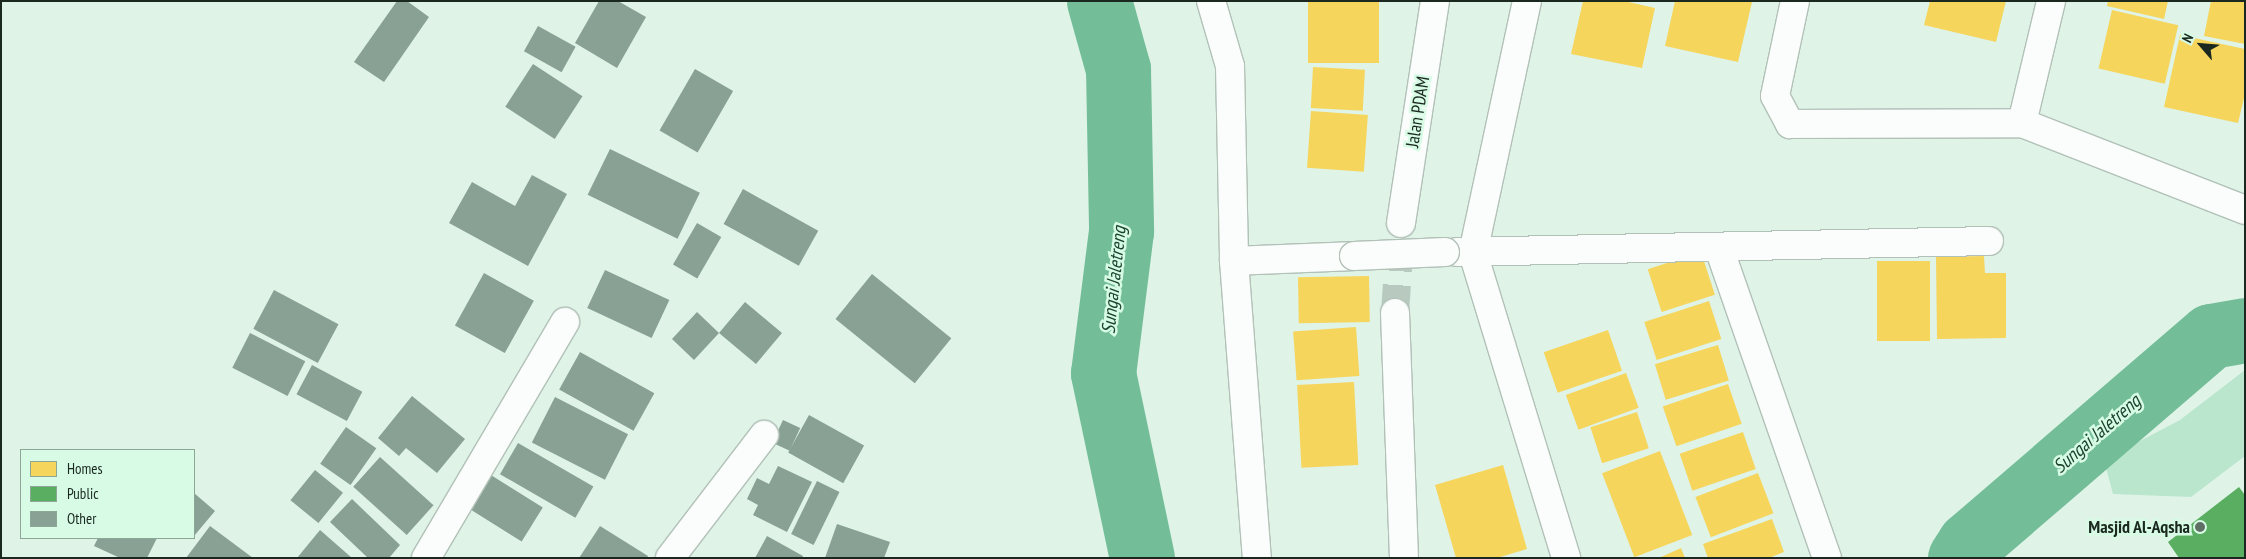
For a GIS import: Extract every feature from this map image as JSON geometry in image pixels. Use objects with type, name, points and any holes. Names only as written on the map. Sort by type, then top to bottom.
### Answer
[{"type":"street","points":[[1212,1],[1230,66],[1234,261],[1257,558]]},
{"type":"street","name":"Jalan PDAM","points":[[1401,223],[1435,1]]},
{"type":"street","points":[[1527,1],[1473,253],[1566,558]]},
{"type":"street","points":[[1795,1],[1776,96],[1790,124],[2022,122],[2244,207]]},
{"type":"street","points":[[2022,122],[2051,1]]},
{"type":"street","points":[[1234,261],[1445,252],[1720,248],[1989,240]]},
{"type":"street","points":[[1720,248],[1827,558]]},
{"type":"street","points":[[1395,313],[1404,558]]},
{"type":"street","points":[[426,558],[565,322]]},
{"type":"street","points":[[670,558],[764,435]]},
{"type":"green space","points":[[2245,370],[2245,456],[2191,497],[2113,494],[2104,460],[2180,420]]},
{"type":"building: Homes","points":[[1308,1],[1379,1],[1379,63],[1308,63]]},
{"type":"building: Homes","points":[[1583,1],[1624,1],[1655,8],[1642,68],[1571,54]]},
{"type":"building: Homes","points":[[1675,1],[1752,2],[1738,62],[1665,46]]},
{"type":"building: Homes","points":[[1930,1],[2006,1],[1996,42],[1924,25]]},
{"type":"building: Homes","points":[[2108,1],[2168,1],[2164,19],[2107,6]]},
{"type":"building: Homes","points":[[2211,1],[2245,2],[2245,44],[2204,36]]},
{"type":"building: Homes","points":[[2112,10],[2178,25],[2165,84],[2099,68]]},
{"type":"building: Homes","points":[[2180,35],[2245,49],[2245,94],[2238,123],[2164,107]]},
{"type":"building: Homes","points":[[1313,67],[1365,70],[1363,111],[1311,108]]},
{"type":"building: Homes","points":[[1311,111],[1368,115],[1364,172],[1307,168]]},
{"type":"building: Homes","points":[[1701,252],[1715,295],[1662,312],[1648,269]]},
{"type":"building: Homes","points":[[1984,256],[1985,273],[2006,273],[2006,338],[1937,339],[1936,257]]},
{"type":"building: Homes","points":[[1877,261],[1930,261],[1930,341],[1877,341]]},
{"type":"building: Homes","points":[[1369,276],[1370,322],[1299,323],[1298,277]]},
{"type":"building: Homes","points":[[1709,301],[1721,339],[1657,360],[1644,322]]},
{"type":"building: Homes","points":[[1356,327],[1359,376],[1297,380],[1293,331]]},
{"type":"building: Homes","points":[[1608,330],[1622,371],[1558,393],[1544,352]]},
{"type":"building: Homes","points":[[1718,345],[1729,380],[1666,400],[1655,364]]},
{"type":"building: Homes","points":[[1626,373],[1639,408],[1579,430],[1566,395]]},
{"type":"building: Homes","points":[[1354,382],[1358,465],[1301,468],[1297,385]]},
{"type":"building: Homes","points":[[1728,384],[1742,424],[1676,446],[1663,406]]},
{"type":"building: Homes","points":[[1637,412],[1649,448],[1602,463],[1590,427]]},
{"type":"building: Homes","points":[[1743,432],[1756,469],[1692,491],[1680,454]]},
{"type":"building: Homes","points":[[1660,451],[1692,535],[1634,557],[1602,473]]},
{"type":"building: Homes","points":[[1503,465],[1527,549],[1497,558],[1456,558],[1435,485]]},
{"type":"building: Homes","points":[[1758,473],[1773,513],[1711,537],[1695,497]]},
{"type":"building: Homes","points":[[1772,519],[1784,552],[1769,558],[1708,558],[1703,544]]},
{"type":"building: Homes","points":[[1681,548],[1685,558],[1659,558]]},
{"type":"building: Public","points":[[2239,487],[2245,495],[2245,558],[2179,558],[2168,542]]},
{"type":"building: Other","points":[[397,1],[407,1],[429,17],[384,82],[354,62]]},
{"type":"building: Other","points":[[599,1],[618,1],[646,17],[617,68],[575,43]]},
{"type":"building: Other","points":[[538,26],[576,47],[562,72],[524,51]]},
{"type":"building: Other","points":[[533,64],[582,96],[555,139],[505,107]]},
{"type":"building: Other","points":[[695,69],[733,91],[698,152],[660,130]]},
{"type":"building: Other","points":[[610,149],[700,193],[678,239],[588,195]]},
{"type":"building: Other","points":[[532,175],[567,194],[528,266],[449,223],[472,182],[515,206]]},
{"type":"building: Other","points":[[743,189],[818,231],[799,266],[724,224]]},
{"type":"building: Other","points":[[697,223],[721,237],[697,279],[673,265]]},
{"type":"building: Other","points":[[605,270],[669,300],[652,338],[587,308]]},
{"type":"building: Other","points":[[484,273],[534,301],[505,353],[455,325]]},
{"type":"building: Other","points":[[872,274],[951,338],[915,383],[835,319]]},
{"type":"building: Other","points":[[274,290],[338,324],[318,363],[253,329]]},
{"type":"building: Other","points":[[745,302],[782,333],[756,364],[719,333]]},
{"type":"building: Other","points":[[697,312],[719,333],[694,360],[672,339]]},
{"type":"building: Other","points":[[250,333],[305,361],[288,396],[232,368]]},
{"type":"building: Other","points":[[580,352],[654,393],[633,431],[559,390]]},
{"type":"building: Other","points":[[312,365],[362,392],[347,421],[297,394]]},
{"type":"building: Other","points":[[412,396],[465,439],[437,473],[406,448],[399,456],[378,438]]},
{"type":"building: Other","points":[[555,397],[628,434],[605,480],[532,442]]},
{"type":"building: Other","points":[[809,415],[864,446],[843,483],[788,453]]},
{"type":"building: Other","points":[[783,420],[800,428],[790,451],[772,443]]},
{"type":"building: Other","points":[[346,427],[376,448],[350,485],[320,464]]},
{"type":"building: Other","points":[[518,443],[593,486],[575,518],[500,474]]},
{"type":"building: Other","points":[[380,457],[434,505],[407,535],[353,487]]},
{"type":"building: Other","points":[[778,466],[812,482],[787,532],[753,515],[758,505],[747,499],[757,478],[769,484]]},
{"type":"building: Other","points":[[315,470],[343,493],[318,523],[290,500]]},
{"type":"building: Other","points":[[486,472],[543,508],[522,541],[465,506]]},
{"type":"building: Other","points":[[817,481],[839,492],[814,545],[791,534]]},
{"type":"building: Other","points":[[195,494],[215,511],[195,535]]},
{"type":"building: Other","points":[[352,499],[400,545],[389,558],[368,558],[330,522]]},
{"type":"building: Other","points":[[837,524],[890,542],[884,558],[825,558]]},
{"type":"building: Other","points":[[210,526],[253,558],[186,558]]},
{"type":"building: Other","points":[[600,526],[648,556],[647,558],[579,558]]},
{"type":"building: Other","points":[[320,530],[352,558],[297,558]]},
{"type":"building: Other","points":[[767,536],[803,556],[802,558],[755,558]]},
{"type":"building: Other","points":[[98,539],[156,539],[147,558],[120,558],[94,546]]},
{"type":"waterway","name":"Sungai Jaletreng","points":[[1099,1],[1118,69],[1121,231],[1103,373],[1142,558]]},
{"type":"waterway","name":"Sungai Jaletreng","points":[[1960,558],[1969,544],[2211,336],[2245,330]]},
{"type":"tunnel","points":[[1395,313],[1401,223]]},
{"type":"place","name":"Masjid Al-Aqsha","points":[[2200,527]]}]
